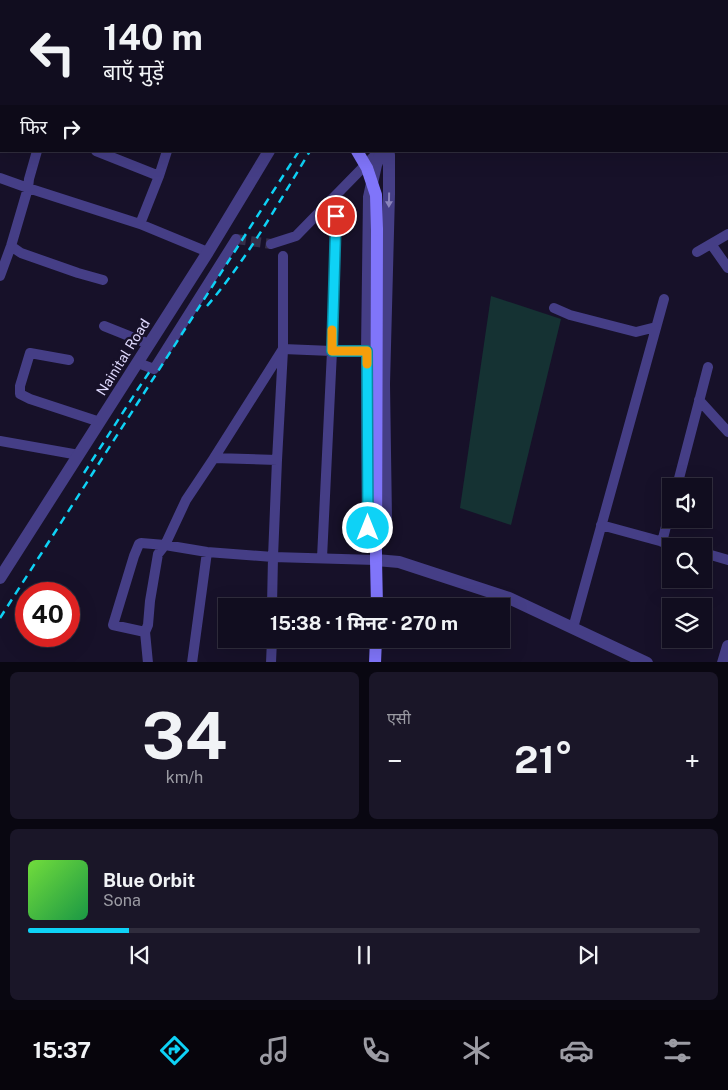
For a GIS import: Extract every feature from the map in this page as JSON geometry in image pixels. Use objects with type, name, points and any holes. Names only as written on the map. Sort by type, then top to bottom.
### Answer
[{"type":"main road","points":[[358,152],[367,168],[376,195],[377,598]]},
{"type":"main road","points":[[375,662],[376,648]]},
{"type":"street","points":[[0,276],[11,246],[38,152]]},
{"type":"street","points":[[99,152],[159,176]]},
{"type":"street","points":[[140,224],[167,152]]},
{"type":"street","name":"Nainital Road","points":[[0,578],[208,252],[268,152]]},
{"type":"street","points":[[271,244],[296,236],[380,152]]},
{"type":"street","points":[[377,542],[368,528],[367,351],[370,197],[376,165],[381,152]]},
{"type":"street","points":[[377,542],[386,519],[384,384],[389,194],[388,152]]},
{"type":"street","points":[[0,178],[140,224],[208,252]]},
{"type":"street","points":[[322,558],[332,351],[336,216]]},
{"type":"street","points":[[697,252],[728,234]]},
{"type":"street","points":[[138,362],[154,369],[236,239]]},
{"type":"street","points":[[711,244],[728,268]]},
{"type":"street","points":[[11,246],[21,253],[103,280]]},
{"type":"street","points":[[272,598],[283,349],[284,256]]},
{"type":"street","points":[[573,628],[664,299]]},
{"type":"street","points":[[554,308],[570,315],[636,332],[656,327]]},
{"type":"street","points":[[104,326],[150,344]]},
{"type":"street","points":[[283,349],[367,351]]},
{"type":"street","points":[[148,662],[145,632],[148,625],[158,554],[165,545],[186,500],[283,349]]},
{"type":"street","points":[[69,360],[30,353],[20,386],[20,394],[100,422]]},
{"type":"street","points":[[679,478],[708,367]]},
{"type":"street","points":[[699,400],[728,432]]},
{"type":"street","points":[[0,441],[79,455]]},
{"type":"street","points":[[214,458],[277,460]]},
{"type":"street","points":[[601,525],[662,542]]},
{"type":"street","points":[[145,632],[113,625],[139,544],[146,542],[207,552],[273,557],[399,562],[509,598],[647,662]]},
{"type":"street","points":[[192,662],[207,552]]},
{"type":"street","points":[[712,555],[728,560]]},
{"type":"street","points":[[723,662],[728,646]]},
{"type":"street","points":[[272,648],[272,662]]},
{"type":"green space","points":[[491,296],[561,319],[511,525],[460,508]]},
{"type":"tunnel","points":[[236,239],[271,244]]},
{"type":"railway","points":[[0,618],[298,152]]},
{"type":"railway","points":[[207,306],[249,250],[309,152]]},
{"type":"railway","points":[[84,473],[152,368]]},
{"type":"slow traffic","points":[[332,330],[332,351],[367,351],[367,364]]},
{"type":"route","points":[[336,216],[332,351],[367,351],[368,528]]}]
